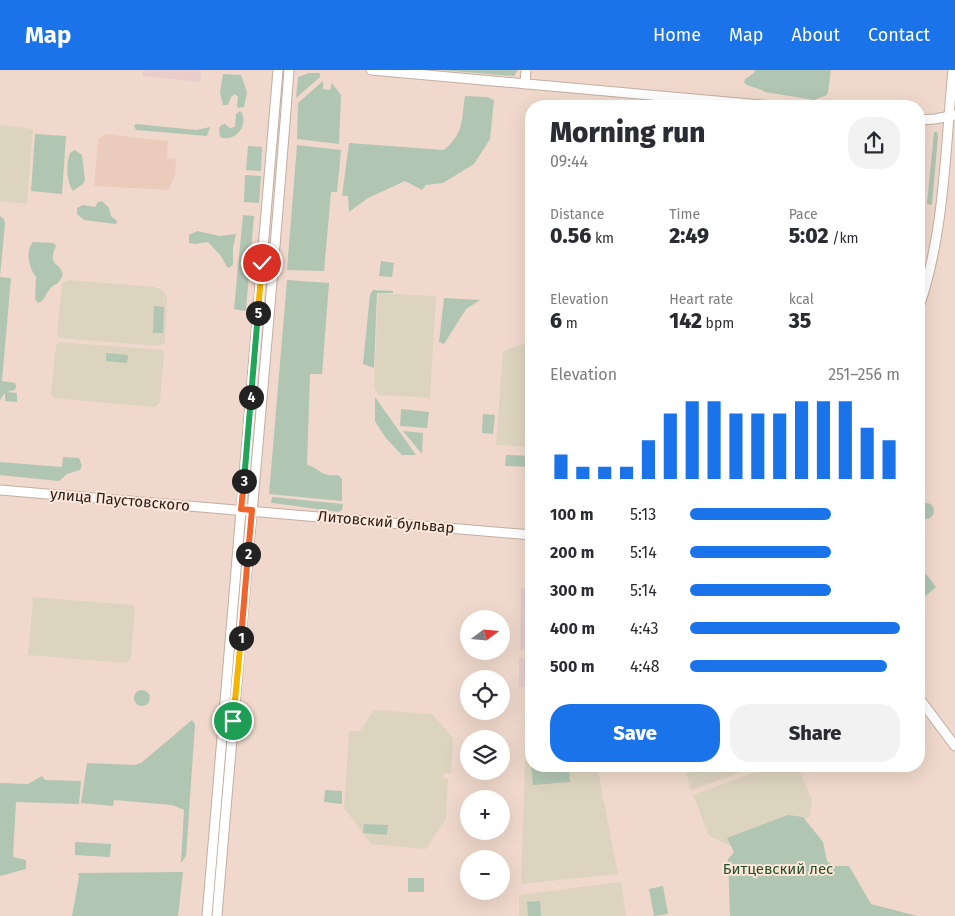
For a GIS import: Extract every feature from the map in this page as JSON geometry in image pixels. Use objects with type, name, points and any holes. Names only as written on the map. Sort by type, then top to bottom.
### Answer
[{"type":"main road","points":[[207,916],[278,70]]},
{"type":"main road","points":[[217,916],[289,70]]},
{"type":"main road","points":[[371,70],[705,100]]},
{"type":"main road","points":[[525,84],[526,70]]},
{"type":"main road","points":[[925,288],[934,252],[940,212],[952,116],[953,70]]},
{"type":"main road","points":[[925,120],[952,116]]},
{"type":"main road","name":"улица Паустовского","points":[[0,490],[241,509]]},
{"type":"main road","name":"Литовский бульвар","points":[[241,509],[525,533]]},
{"type":"main road","points":[[925,706],[955,746]]},
{"type":"shaded area","points":[[143,70],[201,70],[200,82],[143,76]]},
{"type":"shaded area","points":[[0,125],[33,129],[27,204],[0,201]]},
{"type":"shaded area","points":[[105,134],[168,141],[167,158],[176,159],[175,176],[168,190],[94,186],[98,140]]},
{"type":"shaded area","points":[[69,280],[155,287],[162,290],[167,296],[165,343],[157,346],[59,338],[57,334],[62,283]]},
{"type":"shaded area","points":[[378,293],[436,296],[430,398],[378,395],[374,387]]},
{"type":"shaded area","points":[[59,342],[162,350],[164,353],[160,401],[158,405],[153,407],[53,398],[51,394],[56,345]]},
{"type":"shaded area","points":[[525,343],[525,447],[496,445],[503,351]]},
{"type":"shaded area","points":[[521,588],[525,588],[525,650],[520,650]]},
{"type":"shaded area","points":[[33,597],[133,605],[135,608],[130,660],[125,663],[28,655]]},
{"type":"shaded area","points":[[519,658],[525,658],[525,687],[519,687]]},
{"type":"shaded area","points":[[374,710],[432,714],[453,738],[451,773],[444,773],[443,779],[448,779],[446,819],[426,849],[371,844],[344,808],[349,731],[360,731]]},
{"type":"shaded area","points":[[525,761],[525,772],[598,772],[618,874],[521,884]]},
{"type":"shaded area","points":[[686,772],[742,772],[691,790]]},
{"type":"shaded area","points":[[756,772],[800,772],[812,799],[810,817],[730,846],[709,836],[693,795]]},
{"type":"shaded area","points":[[621,882],[626,916],[519,916],[519,895]]},
{"type":"green space","points":[[440,70],[518,70],[514,76]]},
{"type":"green space","points":[[755,70],[831,70],[829,89],[827,95],[814,100],[765,92],[744,83],[745,79],[754,73]]},
{"type":"green space","points":[[309,73],[320,73],[320,77],[296,98],[298,77]]},
{"type":"green space","points":[[223,74],[241,75],[247,92],[244,107],[238,108],[238,97],[235,94],[231,97],[228,105],[223,105],[220,93]]},
{"type":"green space","points":[[323,81],[323,89],[330,90],[332,83],[341,95],[339,144],[297,139],[298,103]]},
{"type":"green space","points":[[465,96],[487,97],[494,100],[490,139],[474,164],[443,183],[426,185],[422,190],[405,181],[368,198],[349,212],[348,196],[342,196],[349,143],[444,150],[459,131]]},
{"type":"green space","points":[[240,111],[243,123],[239,132],[231,138],[220,137],[219,129],[221,125],[225,124],[230,128],[235,127],[236,114]]},
{"type":"green space","points":[[136,124],[197,130],[210,127],[207,136],[136,130],[134,126]]},
{"type":"green space","points":[[934,132],[937,132],[938,137],[932,205],[927,204]]},
{"type":"green space","points":[[35,134],[66,136],[62,194],[31,191]]},
{"type":"green space","points":[[297,145],[341,150],[337,192],[331,192],[324,271],[287,270]]},
{"type":"green space","points":[[248,146],[262,147],[261,171],[246,170]]},
{"type":"green space","points":[[75,150],[82,155],[85,180],[83,184],[73,191],[69,182],[67,167],[70,153]]},
{"type":"green space","points":[[245,175],[261,176],[259,203],[244,202]]},
{"type":"green space","points":[[102,201],[109,208],[111,216],[117,221],[116,224],[84,220],[77,214],[77,208],[83,205],[95,207],[98,202]]},
{"type":"green space","points":[[243,215],[254,216],[246,310],[244,311],[234,309]]},
{"type":"green space","points":[[0,216],[4,219],[5,224],[0,277]]},
{"type":"green space","points":[[197,231],[220,236],[236,234],[233,247],[233,265],[228,268],[221,256],[208,242],[189,243],[189,235]]},
{"type":"green space","points":[[33,242],[54,243],[56,246],[53,260],[63,274],[60,281],[38,303],[35,299],[36,277],[31,269],[29,260],[29,250]]},
{"type":"green space","points":[[381,261],[394,263],[392,277],[379,276]]},
{"type":"green space","points":[[0,277],[11,278],[2,381],[15,383],[15,390],[6,392],[17,393],[17,402],[5,401],[5,393],[0,400]]},
{"type":"green space","points":[[287,280],[329,283],[322,374],[310,374],[307,465],[327,475],[338,475],[342,479],[342,501],[269,494]]},
{"type":"green space","points":[[373,290],[393,291],[393,293],[377,293],[374,368],[363,364],[370,295]]},
{"type":"green space","points":[[444,298],[480,300],[466,309],[444,344],[439,342]]},
{"type":"green space","points":[[154,306],[164,307],[163,333],[153,333]]},
{"type":"green space","points":[[106,353],[128,355],[127,363],[106,361]]},
{"type":"green space","points":[[375,397],[416,455],[402,455],[385,437],[375,421]]},
{"type":"green space","points":[[401,409],[429,412],[427,428],[400,426]]},
{"type":"green space","points":[[483,414],[495,415],[493,434],[482,433]]},
{"type":"green space","points":[[403,431],[423,433],[422,454]]},
{"type":"green space","points":[[506,455],[525,456],[525,467],[505,466]]},
{"type":"green space","points":[[63,457],[79,458],[82,466],[80,470],[67,474],[59,481],[0,475],[0,462],[62,467]]},
{"type":"green space","points":[[272,497],[343,504],[342,510],[339,512],[271,503]]},
{"type":"green space","points":[[925,503],[932,505],[932,517],[925,519]]},
{"type":"green space","points":[[925,575],[936,587],[925,596]]},
{"type":"green space","points":[[142,690],[150,698],[142,706],[134,698]]},
{"type":"green space","points":[[192,720],[195,724],[186,856],[181,863],[184,810],[172,805],[114,800],[113,806],[81,803],[87,763],[135,765],[141,763]]},
{"type":"green space","points":[[532,772],[569,772],[570,782],[533,785]]},
{"type":"green space","points":[[42,776],[45,780],[81,781],[79,804],[16,802],[13,857],[26,860],[26,869],[0,876],[0,783],[28,784]]},
{"type":"green space","points":[[325,790],[342,791],[342,804],[324,802]]},
{"type":"green space","name":"Битцевский лес","points":[[788,815],[803,817],[823,842],[827,861],[833,866],[849,866],[871,904],[917,916],[730,916],[728,859],[734,852],[727,838]]},
{"type":"green space","points":[[364,824],[388,825],[387,835],[363,833]]},
{"type":"green space","points":[[75,842],[111,844],[110,857],[75,855]]},
{"type":"green space","points":[[183,872],[178,916],[72,916],[79,877],[78,873]]},
{"type":"green space","points":[[408,878],[424,878],[424,892],[408,892]]},
{"type":"green space","points":[[663,886],[668,914],[654,916],[649,889]]},
{"type":"green space","points":[[540,901],[541,916],[528,916],[527,902]]},
{"type":"route","points":[[233,721],[252,510],[241,509],[262,263]]}]
